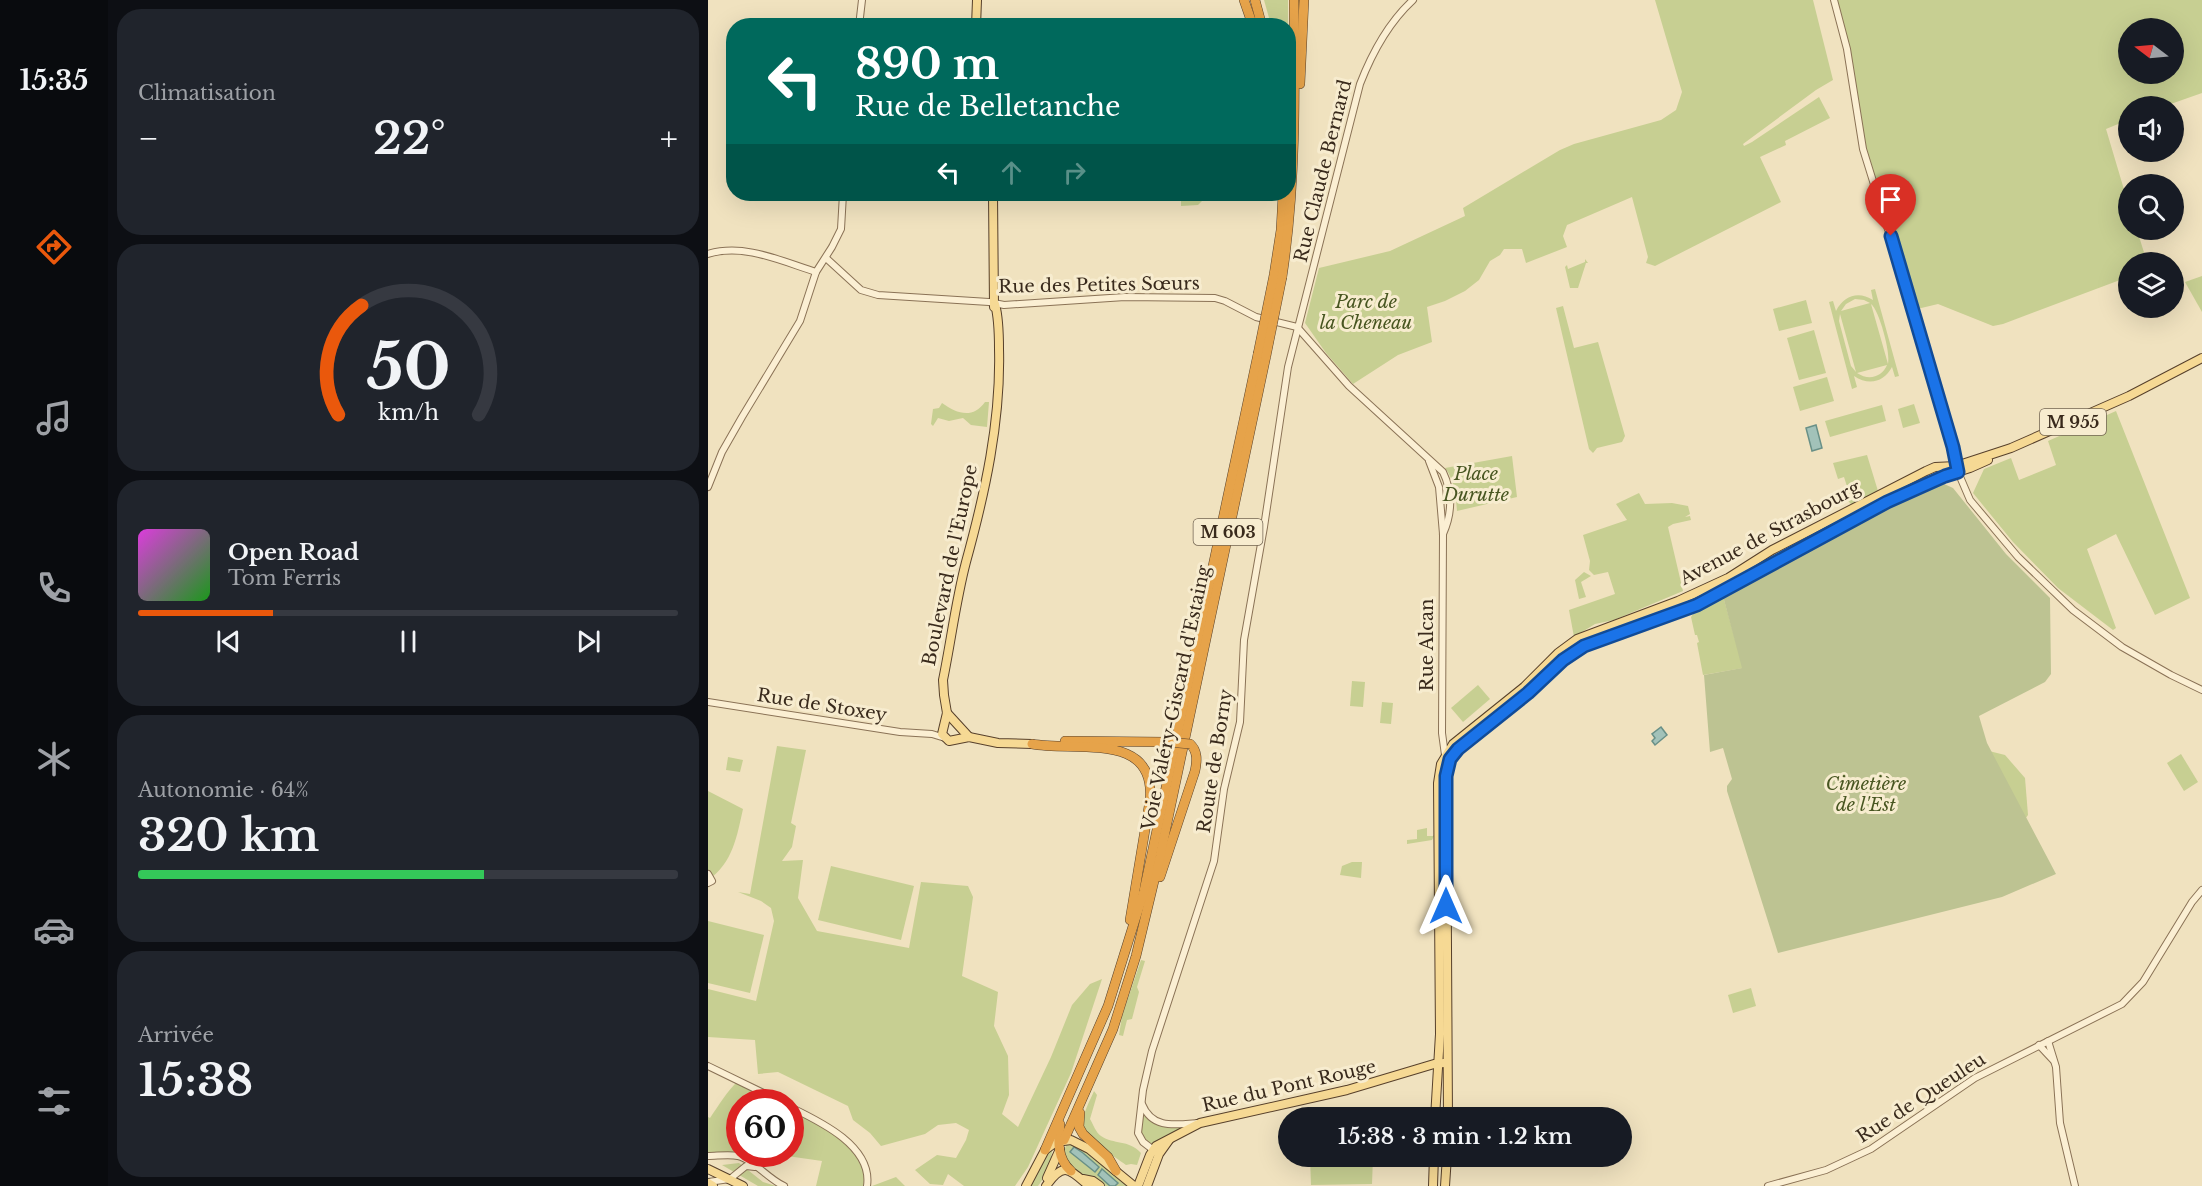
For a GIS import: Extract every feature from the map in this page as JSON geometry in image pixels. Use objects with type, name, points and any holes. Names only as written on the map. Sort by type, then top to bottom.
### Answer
[{"type":"highway","points":[[1244,0],[1250,18]]},
{"type":"highway","points":[[1255,0],[1260,18]]},
{"type":"highway","name":"Voie Valéry-Giscard d'Estaing","points":[[1294,0],[1294,18]]},
{"type":"highway","points":[[1296,127],[1304,0]]},
{"type":"highway","name":"Voie Valéry-Giscard d'Estaing","points":[[1278,276],[1282,201]]},
{"type":"highway","name":"Voie Valéry-Giscard d'Estaing","points":[[1061,1145],[1113,1029],[1147,913],[1288,231],[1290,201]]},
{"type":"highway","name":"Voie Valéry-Giscard d'Estaing","points":[[1045,1150],[1094,1043],[1122,966],[1144,891],[1262,355]]},
{"type":"highway","points":[[1032,744],[1047,741],[1168,742],[1190,744],[1195,749],[1195,771],[1147,913]]},
{"type":"highway","points":[[1032,744],[1120,751],[1137,759],[1148,775],[1151,791],[1146,831],[1122,966]]},
{"type":"highway","points":[[1081,1103],[1080,1131],[1108,1157],[1116,1171]]},
{"type":"highway","points":[[1060,1119],[1061,1145],[1066,1167],[1075,1175]]},
{"type":"main road","points":[[976,18],[977,0]]},
{"type":"main road","name":"Boulevard de l'Europe","points":[[945,738],[944,726],[947,713],[943,680],[965,566],[984,493],[995,424],[993,201]]},
{"type":"main road","name":"Avenue de Strasbourg","points":[[1444,1063],[1438,783],[1445,755],[1461,736],[1524,687],[1577,639],[1678,601],[1728,578],[1772,550],[1919,474],[1935,467],[1957,469],[1981,464],[1996,454],[2119,401],[2202,358]]},
{"type":"main road","name":"Avenue de Strasbourg","points":[[1444,1063],[1445,788],[1450,759],[1463,744],[1584,646],[1718,595],[1887,502],[1957,469]]},
{"type":"main road","points":[[1678,601],[1680,611]]},
{"type":"main road","points":[[947,713],[969,737]]},
{"type":"main road","points":[[944,726],[955,722]]},
{"type":"main road","points":[[957,740],[961,735],[961,730]]},
{"type":"main road","points":[[945,738],[952,741],[969,737],[998,743],[1032,744]]},
{"type":"main road","name":"Rue du Pont Rouge","points":[[1156,1152],[1160,1142],[1200,1123],[1347,1090],[1444,1063]]},
{"type":"main road","name":"M 955","points":[[1436,1107],[1437,1080],[1444,1063]]},
{"type":"main road","name":"M 955","points":[[1444,1063],[1447,1107]]},
{"type":"main road","points":[[1416,1071],[1431,1073],[1437,1080]]},
{"type":"main road","points":[[1045,1150],[1074,1140],[1083,1144],[1136,1186],[1156,1152]]},
{"type":"main road","name":"M 603","points":[[1044,1186],[1061,1145]]},
{"type":"main road","name":"M 603","points":[[1026,1186],[1045,1150]]},
{"type":"main road","points":[[1147,1186],[1156,1152]]},
{"type":"main road","points":[[1433,1186],[1434,1167]]},
{"type":"main road","points":[[1445,1186],[1446,1167]]},
{"type":"main road","points":[[708,1169],[743,1186]]},
{"type":"main road","name":"M 603","points":[[1044,1186],[1058,1171],[1075,1175]]},
{"type":"main road","points":[[1075,1175],[1089,1186]]},
{"type":"main road","points":[[1075,1175],[1100,1186]]},
{"type":"main road","points":[[708,1182],[713,1186]]},
{"type":"street","points":[[860,18],[862,0]]},
{"type":"street","name":"Rue Claude Bernard","points":[[1297,327],[1360,84],[1371,57],[1387,30],[1413,0]]},
{"type":"street","points":[[1834,0],[1847,49],[1863,149],[1911,303],[1957,469],[1970,500],[1991,527],[2054,593],[2122,647],[2202,690]]},
{"type":"street","points":[[708,487],[722,452],[800,321],[816,272],[841,229],[843,201]]},
{"type":"street","points":[[832,247],[834,264]]},
{"type":"street","points":[[708,254],[726,250],[747,251],[816,272]]},
{"type":"street","name":"Rue des Petites Sœurs","points":[[826,258],[861,290],[878,295],[1004,305],[1148,296],[1215,298],[1256,317],[1297,327]]},
{"type":"street","points":[[1297,327],[1349,386],[1438,466],[1446,477],[1451,503],[1449,521],[1443,534]]},
{"type":"street","name":"Route de Borny","points":[[1156,1152],[1143,1142],[1138,1133],[1142,1102],[1152,1051],[1214,861],[1224,789],[1240,722],[1245,633],[1288,368],[1297,327]]},
{"type":"street","points":[[1429,460],[1439,487],[1443,534]]},
{"type":"street","points":[[1442,516],[1449,521]]},
{"type":"street","name":"Rue Alcan","points":[[1443,534],[1442,733],[1445,755]]},
{"type":"street","name":"Rue de Stoxey","points":[[708,702],[900,732],[932,734],[945,738]]},
{"type":"street","points":[[932,734],[944,726]]},
{"type":"street","points":[[708,874],[710,882]]},
{"type":"street","name":"Rue de Queuleu","points":[[1768,1186],[1826,1170],[1872,1149],[1956,1089],[2117,1007],[2133,994],[2143,981],[2192,902],[2202,890]]},
{"type":"street","points":[[2048,1041],[2058,1081],[2060,1116],[2075,1186]]},
{"type":"street","points":[[2039,1045],[2054,1060]]},
{"type":"street","points":[[708,1066],[755,1089]]},
{"type":"street","points":[[1142,1102],[1153,1120],[1161,1124],[1200,1123]]},
{"type":"street","points":[[804,1114],[827,1125],[847,1141],[865,1168],[867,1186]]},
{"type":"street","points":[[708,1156],[726,1155]]},
{"type":"street","points":[[708,1182],[730,1179],[745,1167]]},
{"type":"street","points":[[755,1167],[783,1186]]},
{"type":"green space","points":[[1264,0],[1288,0],[1288,18],[1269,18]]},
{"type":"green space","name":"Parc de la Cheneau","points":[[1655,0],[1813,0],[1833,80],[1743,144],[1744,146],[1752,142],[1819,97],[1830,118],[1785,141],[1786,145],[1760,157],[1781,202],[1655,266],[1646,263],[1648,257],[1632,197],[1567,225],[1563,236],[1567,247],[1526,263],[1522,249],[1504,249],[1500,255],[1490,261],[1479,280],[1465,291],[1427,307],[1432,342],[1398,355],[1353,384],[1326,353],[1305,323],[1319,268],[1390,251],[1465,216],[1463,208],[1560,150],[1661,120],[1676,110],[1682,92]]},
{"type":"green space","points":[[1834,0],[2202,0],[2202,93],[2184,99],[2184,96],[2118,96],[2118,124],[2106,129],[2119,174],[2118,240],[2140,240],[2144,252],[2118,252],[2118,281],[1993,326],[1938,304],[1913,310],[1871,177],[1850,66]]},
{"type":"green space","points":[[1181,201],[1202,201],[1198,205],[1181,206]]},
{"type":"green space","points":[[1585,259],[1588,263],[1586,263],[1578,288],[1570,288],[1565,267],[1567,265],[1568,269],[1585,262]]},
{"type":"green space","points":[[2202,276],[2202,312],[2185,282]]},
{"type":"green space","points":[[1875,289],[1899,376],[1895,377],[1892,367],[1885,376],[1876,381],[1865,381],[1854,376],[1857,387],[1852,389],[1829,302],[1833,301],[1836,311],[1843,301],[1852,296],[1868,297],[1873,300],[1871,290]],"holes":[[[1855,299],[1870,303],[1841,311],[1846,304]],[[1871,304],[1884,332],[1888,364]],[[1840,314],[1856,372],[1851,366],[1839,321]],[[1887,365],[1875,377],[1866,377],[1857,373]]]},
{"type":"green space","points":[[1806,300],[1812,323],[1779,331],[1773,309]]},
{"type":"green space","points":[[1563,306],[1574,348],[1598,342],[1625,436],[1622,442],[1597,448],[1593,453],[1589,449],[1556,308]]},
{"type":"green space","points":[[1814,330],[1826,373],[1799,380],[1787,338]]},
{"type":"green space","points":[[1827,377],[1834,401],[1800,411],[1793,387]]},
{"type":"green space","points":[[985,402],[989,402],[987,427],[971,425],[963,418],[949,421],[938,418],[933,426],[931,424],[933,409],[939,408],[942,403],[953,410],[970,413]]},
{"type":"green space","points":[[1914,404],[1920,423],[1903,428],[1898,409]]},
{"type":"green space","points":[[1882,405],[1886,421],[1830,437],[1825,421]]},
{"type":"green space","points":[[2116,411],[2190,598],[2155,615],[2116,534],[2087,549],[2116,628],[2113,630],[2058,588],[2013,542],[1973,493],[1984,469],[2011,458],[2019,480],[2056,465],[2048,441]]},
{"type":"green space","points":[[1867,455],[1878,491],[1852,505],[1848,501],[1851,499],[1844,477],[1838,479],[1833,463]]},
{"type":"green space","name":"Place Durutte","points":[[1512,456],[1517,497],[1457,511],[1452,482],[1445,468]]},
{"type":"green space","name":"Cimetière de l'Est","points":[[1942,483],[1953,488],[2006,554],[2050,598],[2051,674],[2045,682],[1979,716],[1987,743],[2056,874],[2002,897],[1778,953],[1727,791],[1727,786],[1732,779],[1723,748],[1710,752],[1704,675],[1742,668],[1723,596],[1867,518]]},
{"type":"green space","points":[[1639,493],[1645,504],[1672,503],[1688,506],[1690,514],[1685,517],[1690,516],[1691,520],[1668,527],[1683,591],[1614,620],[1595,624],[1574,637],[1569,610],[1615,594],[1608,572],[1594,575],[1589,570],[1590,561],[1583,535],[1627,520],[1616,504]]},
{"type":"green space","points":[[1584,572],[1591,576],[1581,582],[1586,597],[1579,599],[1575,580]]},
{"type":"green space","points":[[1723,596],[1743,668],[1703,675],[1697,643],[1699,642],[1691,617],[1696,610]]},
{"type":"green space","points":[[1352,681],[1365,682],[1363,707],[1350,706]]},
{"type":"green space","points":[[1478,685],[1490,699],[1463,722],[1451,708]]},
{"type":"green space","points":[[1382,702],[1393,703],[1391,724],[1380,723]]},
{"type":"green space","points":[[777,746],[806,750],[791,823],[796,826],[792,847],[782,861],[803,860],[798,898],[817,931],[909,948],[921,882],[968,886],[973,897],[962,976],[998,992],[994,1026],[1008,1056],[1009,1095],[1002,1114],[1018,1127],[1051,1057],[1072,1005],[1090,984],[1102,979],[1071,1073],[1028,1167],[1015,1186],[964,1186],[948,1174],[943,1185],[930,1184],[915,1170],[937,1155],[956,1158],[969,1130],[956,1123],[938,1125],[925,1134],[881,1146],[870,1133],[853,1120],[848,1106],[778,1072],[758,1074],[755,1040],[708,1037],[708,989],[756,1001],[774,921],[771,908],[761,901],[738,892],[750,894]]},
{"type":"green space","points":[[1977,748],[2005,755],[2025,778],[2028,815],[2020,826]]},
{"type":"green space","points":[[2181,754],[2198,782],[2184,791],[2167,763]]},
{"type":"green space","points":[[728,757],[743,760],[740,772],[726,770]]},
{"type":"green space","points":[[708,791],[743,809],[733,848],[723,866],[708,880]]},
{"type":"green space","points":[[1427,828],[1427,836],[1435,834],[1432,840],[1407,844],[1407,840],[1417,839],[1417,830]]},
{"type":"green space","points":[[1352,862],[1362,862],[1361,878],[1340,875],[1342,866]]},
{"type":"green space","points":[[831,866],[914,886],[901,940],[818,920]]},
{"type":"green space","points":[[708,921],[764,935],[750,993],[708,983]]},
{"type":"green space","points":[[1141,960],[1145,961],[1137,987],[1139,992],[1132,1019],[1127,1020],[1123,1036],[1119,1035],[1122,1016]]},
{"type":"green space","points":[[1751,988],[1756,1006],[1733,1013],[1728,995]]},
{"type":"green space","points":[[738,1081],[755,1089],[731,1089]]},
{"type":"green space","points":[[1094,1091],[1097,1095],[1090,1119],[1096,1131],[1106,1139],[1131,1146],[1141,1153],[1137,1165],[1126,1165],[1100,1146],[1084,1128],[1084,1115]]},
{"type":"green space","points":[[726,1095],[726,1155],[708,1154],[708,1117],[710,1118]]},
{"type":"green space","points":[[1144,1112],[1153,1121],[1163,1126],[1186,1126],[1157,1143],[1150,1144],[1141,1134]]},
{"type":"green space","points":[[804,1115],[847,1141],[862,1161],[867,1186],[816,1186],[822,1161],[804,1158]]},
{"type":"green space","points":[[1068,1143],[1082,1147],[1127,1186],[1102,1186],[1081,1175],[1068,1163],[1065,1156]]},
{"type":"green space","points":[[1052,1150],[1050,1165],[1044,1177],[1038,1186],[1030,1186],[1046,1156]]},
{"type":"green space","points":[[722,1165],[744,1167],[763,1182],[776,1186],[758,1186]]},
{"type":"green space","points":[[1310,1167],[1373,1167],[1372,1184],[1311,1185]]},
{"type":"green space","points":[[896,1177],[905,1186],[872,1186]]},
{"type":"water","points":[[1816,425],[1822,448],[1812,451],[1806,428]]},
{"type":"water","points":[[1661,727],[1667,735],[1655,745],[1652,741],[1655,738],[1652,734]]},
{"type":"water","points":[[1074,1147],[1099,1167],[1095,1172],[1070,1152]]},
{"type":"water","points":[[1102,1169],[1118,1183],[1115,1186],[1110,1186],[1098,1175]]},
{"type":"route","points":[[1446,906],[1446,776],[1450,759],[1463,744],[1540,683],[1563,660],[1584,646],[1697,605],[1887,502],[1958,472],[1953,447],[1891,236]]}]
